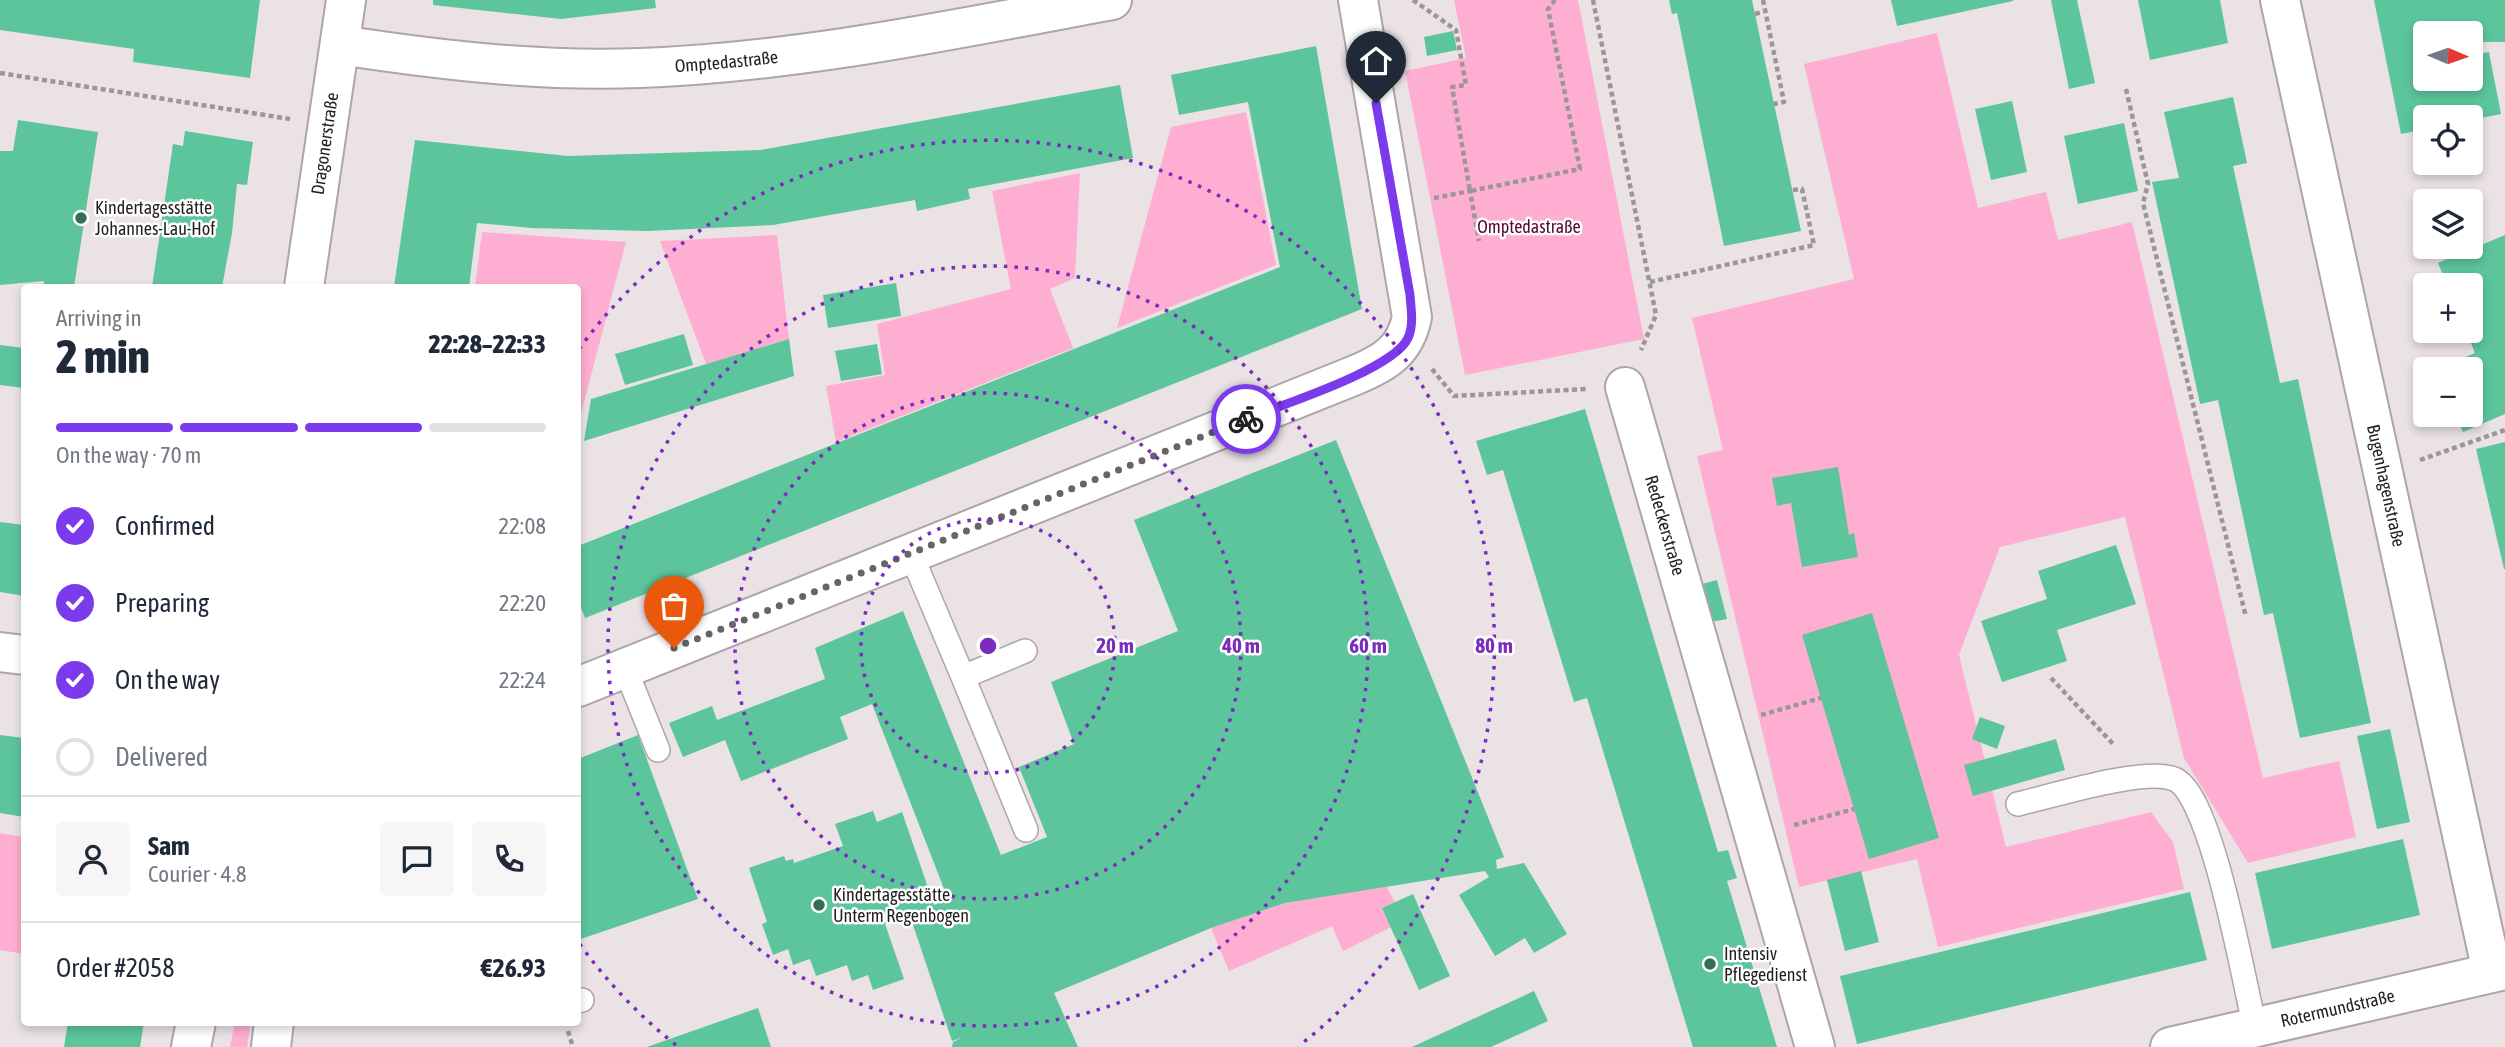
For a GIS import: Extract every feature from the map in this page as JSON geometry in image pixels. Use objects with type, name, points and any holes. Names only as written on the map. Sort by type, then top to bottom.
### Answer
[{"type":"street","name":"Dragonerstraße","points":[[304,284],[346,0]]},
{"type":"street","name":"Omptedastraße","points":[[340,45],[468,64],[639,68],[776,58],[860,46],[1112,0]]},
{"type":"street","points":[[581,686],[1371,369],[1391,356],[1408,339],[1412,317],[1410,295],[1358,0]]},
{"type":"street","name":"Bugenhagenstraße","points":[[2280,0],[2383,474],[2498,971]]},
{"type":"street","name":"Redeckerstraße","points":[[1625,387],[1815,1047]]},
{"type":"street","points":[[0,652],[21,655]]},
{"type":"street","name":"Rotermundstraße","points":[[2170,1047],[2498,971]]},
{"type":"street","points":[[191,1047],[195,1026]]},
{"type":"street","points":[[271,1047],[274,1026]]},
{"type":"lane","points":[[911,554],[1026,830]]},
{"type":"lane","points":[[963,677],[1025,651]]},
{"type":"lane","points":[[625,668],[658,750]]},
{"type":"lane","points":[[2018,804],[2143,776],[2174,779],[2188,789],[2209,833],[2255,1027]]},
{"type":"path","points":[[1413,0],[1456,30],[1466,85],[1452,87],[1479,241]]},
{"type":"path","points":[[1394,205],[1580,169],[1548,9],[1555,0]]},
{"type":"path","points":[[1408,339],[1454,396],[1625,387],[1656,315],[1593,0]]},
{"type":"path","points":[[1763,0],[1784,102],[1774,104]]},
{"type":"path","points":[[1755,14],[1765,11]]},
{"type":"path","points":[[0,73],[328,125]]},
{"type":"path","points":[[2126,89],[2148,184],[2143,203],[2246,617]]},
{"type":"path","points":[[1650,282],[1814,245],[1801,189],[1792,190]]},
{"type":"path","points":[[2383,474],[2505,430]]},
{"type":"path","points":[[2051,678],[2143,776]]},
{"type":"path","points":[[1748,719],[1821,698]]},
{"type":"path","points":[[1783,827],[1854,809]]},
{"type":"green space","name":"Omptedastraße","points":[[1454,0],[1578,0],[1644,339],[1465,375],[1405,71],[1466,58]]},
{"type":"green space","points":[[1937,33],[1978,208],[2046,192],[2058,240],[2132,222],[2263,778],[2339,761],[2356,837],[2248,863],[2184,758],[2125,517],[2000,547],[1959,655],[2006,847],[2151,812],[2173,842],[2184,889],[1938,947],[1917,859],[1799,887],[1697,456],[1723,450],[1692,318],[1854,279],[1804,64]]},
{"type":"green space","points":[[1246,112],[1276,265],[1117,328],[1171,127]]},
{"type":"green space","points":[[1080,173],[1075,278],[1050,289],[1073,348],[836,442],[826,386],[885,375],[877,324],[1011,289],[992,191]]},
{"type":"green space","points":[[482,232],[626,242],[581,414],[581,284],[475,284]]},
{"type":"green space","points":[[777,235],[789,339],[706,364],[660,241]]},
{"type":"green space","points":[[0,833],[21,836],[21,954],[0,950]]},
{"type":"green space","points":[[1386,886],[1395,902],[1382,908],[1391,927],[1343,951],[1332,926],[1229,971],[1211,928],[1285,903]]},
{"type":"green space","points":[[234,1026],[250,1026],[247,1047],[230,1047]]},
{"type":"building","points":[[0,0],[260,0],[250,78],[133,62],[134,49],[0,30]]},
{"type":"building","points":[[433,0],[655,0],[656,8],[561,19],[433,5]]},
{"type":"building","points":[[1669,0],[1752,0],[1801,231],[1724,246],[1677,13],[1672,14]]},
{"type":"building","points":[[1891,0],[2013,0],[2013,1],[1897,26]]},
{"type":"building","points":[[2051,0],[2077,0],[2095,83],[2069,89]]},
{"type":"building","points":[[2138,0],[2220,0],[2228,43],[2150,60]]},
{"type":"building","points":[[2374,0],[2505,0],[2505,42],[2483,42],[2483,21],[2413,21],[2413,91],[2483,91],[2483,53],[2489,52],[2501,114],[2483,118],[2483,105],[2413,105],[2413,132],[2401,134]]},
{"type":"building","points":[[1453,31],[1457,50],[1427,56],[1424,37]]},
{"type":"building","points":[[1316,46],[1362,309],[585,618],[581,608],[581,545],[1280,267],[1248,102],[1179,115],[1171,75]]},
{"type":"building","points":[[1120,85],[1133,158],[968,189],[970,199],[917,211],[915,200],[773,225],[648,231],[531,228],[477,223],[469,284],[394,284],[415,140],[568,156],[761,150]]},
{"type":"building","points":[[2233,97],[2247,163],[2233,166],[2280,383],[2298,379],[2371,723],[2300,738],[2273,613],[2264,615],[2218,400],[2200,404],[2152,182],[2179,178],[2164,112]]},
{"type":"building","points":[[2012,101],[2027,172],[1991,180],[1975,109]]},
{"type":"building","points":[[18,120],[98,132],[74,284],[44,284],[44,281],[0,285],[0,151],[13,151]]},
{"type":"building","points":[[2124,123],[2138,191],[2078,204],[2064,136]]},
{"type":"building","points":[[185,131],[253,142],[247,185],[237,184],[223,284],[152,284],[173,144],[183,146]]},
{"type":"building","points":[[2505,235],[2505,414],[2483,423],[2483,357],[2465,357],[2475,353],[2471,343],[2483,343],[2483,273],[2442,273],[2438,263],[2448,259],[2483,259],[2483,244]]},
{"type":"building","points":[[896,283],[901,316],[828,328],[823,295]]},
{"type":"building","points":[[684,334],[693,365],[625,385],[615,354]]},
{"type":"building","points":[[789,339],[794,376],[584,441],[591,399]]},
{"type":"building","points":[[877,344],[882,374],[841,381],[835,351]]},
{"type":"building","points":[[0,345],[21,348],[21,388],[0,385]]},
{"type":"building","points":[[1585,409],[1718,852],[1728,850],[1737,878],[1727,881],[1777,1047],[1693,1047],[1587,698],[1574,702],[1503,470],[1487,475],[1476,441]]},
{"type":"building","points":[[2461,427],[2475,427],[2463,432]]},
{"type":"building","points":[[1336,440],[1504,857],[1496,860],[1497,869],[1524,863],[1567,934],[1534,953],[1525,938],[1495,956],[1459,895],[1489,877],[1485,871],[1285,903],[1211,928],[1054,993],[1078,1047],[952,1047],[953,1042],[963,1037],[952,1041],[910,916],[885,924],[904,979],[873,990],[868,975],[852,981],[847,965],[816,976],[810,959],[793,965],[788,949],[773,955],[762,924],[767,922],[749,868],[784,856],[786,861],[793,859],[794,863],[843,846],[835,824],[873,811],[877,822],[902,812],[934,905],[948,899],[872,704],[840,717],[848,739],[741,781],[725,740],[683,757],[669,723],[712,706],[717,720],[825,679],[815,648],[903,611],[1001,855],[1047,837],[1019,767],[1074,744],[1051,682],[1178,631],[1134,520]]},
{"type":"building","points":[[2505,442],[2505,569],[2504,569],[2476,449]]},
{"type":"building","points":[[1838,467],[1849,535],[1854,533],[1858,557],[1802,567],[1791,503],[1777,506],[1772,478]]},
{"type":"building","points":[[0,522],[21,525],[21,596],[0,592]]},
{"type":"building","points":[[2116,545],[2136,604],[2057,630],[2067,661],[2002,682],[1981,621],[2047,599],[2038,571]]},
{"type":"building","points":[[1717,580],[1727,619],[1705,623],[1694,586]]},
{"type":"building","points":[[1872,613],[1939,838],[1869,859],[1802,635]]},
{"type":"building","points":[[1980,717],[2005,726],[1997,749],[1972,739]]},
{"type":"building","points":[[2390,729],[2410,822],[2377,829],[2357,736]]},
{"type":"building","points":[[0,735],[21,738],[21,816],[0,813]]},
{"type":"building","points":[[638,735],[698,899],[581,939],[581,758]]},
{"type":"building","points":[[2056,739],[2065,770],[1973,796],[1964,765]]},
{"type":"building","points":[[2403,839],[2420,915],[2272,949],[2255,873]]},
{"type":"building","points":[[1861,871],[1879,942],[1845,951],[1827,880]]},
{"type":"building","points":[[2190,892],[2207,960],[1857,1044],[1840,976]]},
{"type":"building","points":[[1413,894],[1450,976],[1419,990],[1382,908]]},
{"type":"building","points":[[1534,991],[1548,1021],[1491,1047],[1412,1047]]},
{"type":"building","points":[[758,1008],[771,1047],[647,1047]]},
{"type":"building","points":[[67,1026],[143,1026],[140,1047],[64,1047]]},
{"type":"way so far","points":[[674,648],[1246,419]]},
{"type":"place","name":"Kindertagesstätte Johannes-Lau-Hof","points":[[81,218]]},
{"type":"place","name":"Kindertagesstätte Unterm Regenbogen","points":[[819,905]]},
{"type":"place","name":"Intensiv Pflegedienst","points":[[1710,964]]},
{"type":"route","points":[[1246,419],[1371,369],[1391,356],[1408,339],[1412,317],[1410,295],[1376,103]]}]
